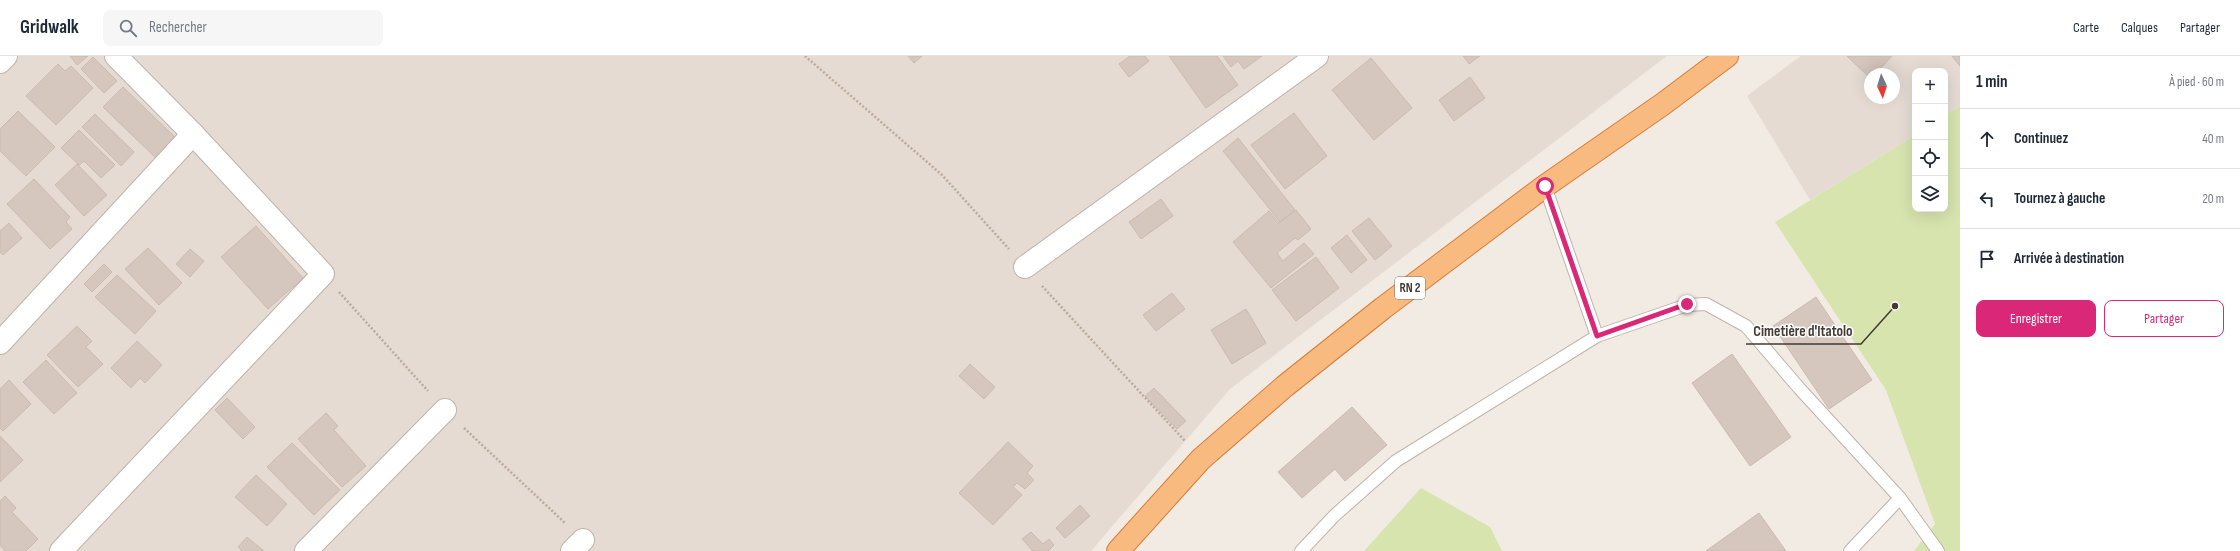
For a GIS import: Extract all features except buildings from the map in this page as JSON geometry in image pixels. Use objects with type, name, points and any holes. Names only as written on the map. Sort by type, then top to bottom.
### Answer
[{"type":"highway","name":"RN 2","points":[[1118,551],[1201,459],[1285,386],[1383,308],[1545,186],[1664,104],[1728,56]]},
{"type":"street","points":[[0,62],[6,56]]},
{"type":"street","points":[[61,551],[323,274],[193,134],[116,56]]},
{"type":"street","points":[[1025,267],[1317,56]]},
{"type":"street","points":[[0,343],[193,134]]},
{"type":"street","points":[[306,551],[445,410]]},
{"type":"lane","points":[[1545,186],[1597,336]]},
{"type":"lane","points":[[1301,551],[1334,516],[1396,461],[1597,336],[1687,304],[1706,304],[1746,326],[1799,388],[1900,498],[1938,551]]},
{"type":"lane","points":[[1850,551],[1900,498]]},
{"type":"shaded area","points":[[0,56],[1667,56],[1230,389],[1091,551],[0,551]]},
{"type":"shaded area","points":[[1801,56],[1960,56],[1960,106],[1948,114],[1948,68],[1912,68],[1912,137],[1810,200],[1747,96]]},
{"type":"green space","points":[[1960,106],[1960,551],[1914,551],[1935,524],[1886,390],[1775,222],[1912,137],[1912,212],[1948,212],[1948,114]]},
{"type":"green space","points":[[1421,488],[1490,527],[1502,551],[1364,551]]},
{"type":"place","name":"Cimetière d'Itatolo","points":[[1895,306]]},
{"type":"route","points":[[1545,186],[1597,336],[1610,330],[1687,304]]}]
